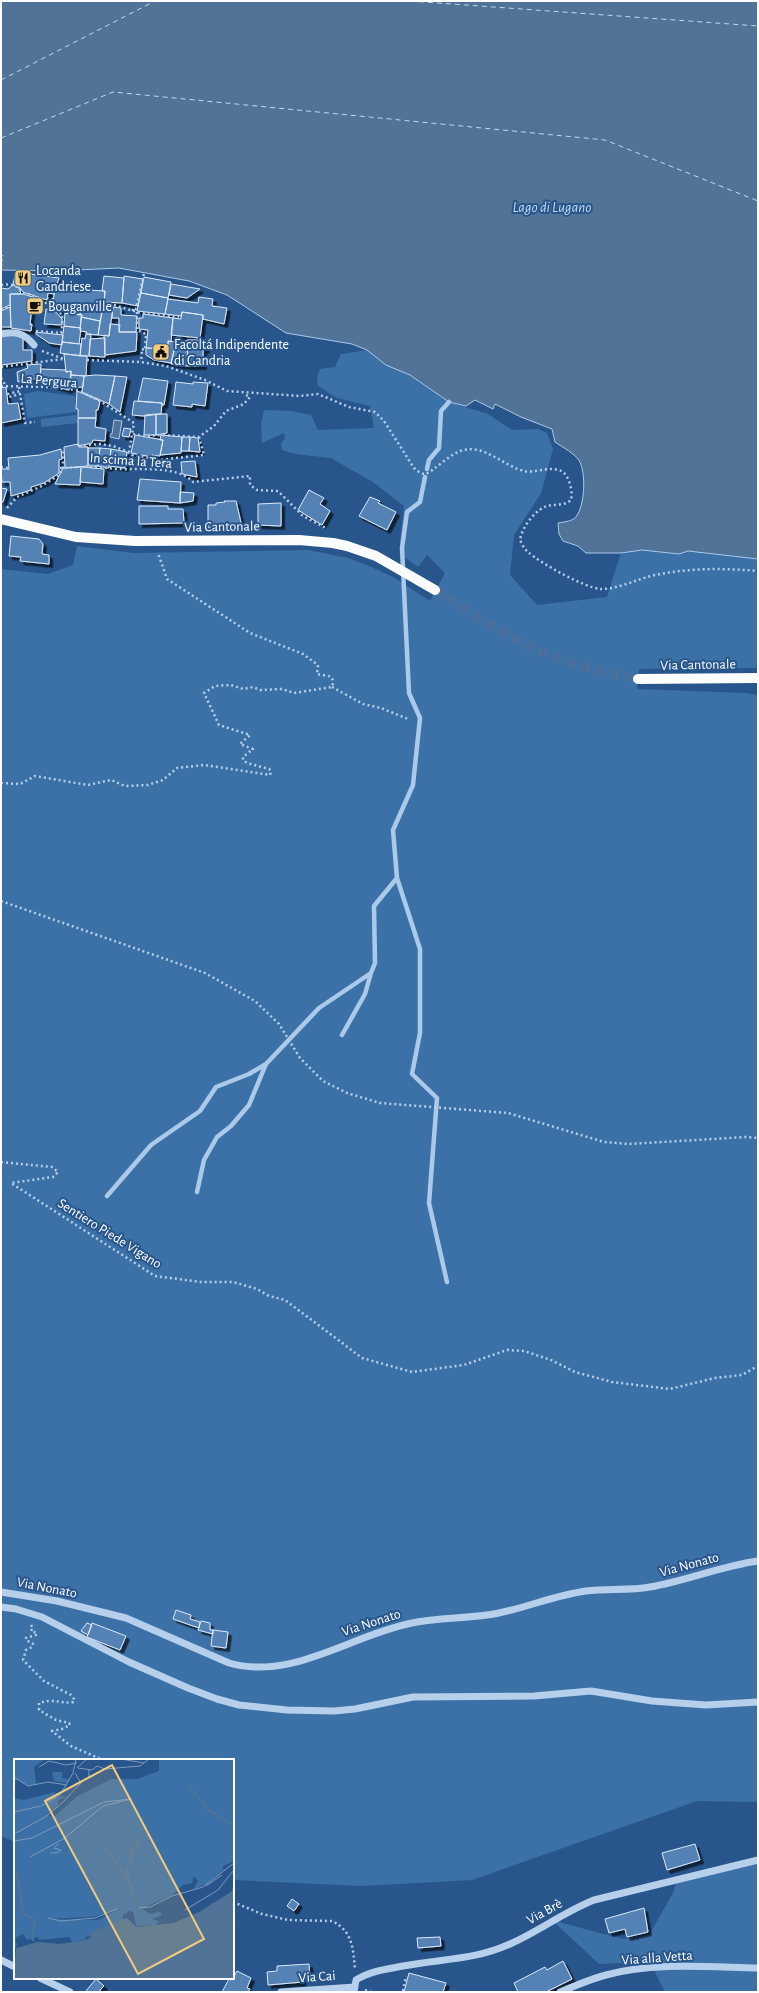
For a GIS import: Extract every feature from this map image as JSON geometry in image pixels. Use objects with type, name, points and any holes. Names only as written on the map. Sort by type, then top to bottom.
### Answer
[{"type":"main road","name":"Via Cantonale","points":[[1,519],[76,537],[110,540],[299,540],[333,543],[361,550],[392,564],[435,590]]},
{"type":"main road","name":"Via Cantonale","points":[[638,679],[758,678]]},
{"type":"street","points":[[1,334],[14,332],[26,336],[34,345]]},
{"type":"street","name":"Via Nonato","points":[[1,1592],[57,1601],[126,1618],[229,1663],[244,1666],[268,1667],[288,1664],[377,1632],[411,1623],[496,1614],[572,1593],[589,1590],[628,1590],[679,1582],[721,1568],[758,1561]]},
{"type":"street","name":"Via Nonato","points":[[1,1607],[27,1612],[51,1620],[115,1655],[217,1700],[239,1705],[287,1710],[334,1711],[355,1709],[413,1697],[534,1696],[591,1691],[652,1701],[706,1705],[758,1702]]},
{"type":"street","name":"Via Brè","points":[[355,1986],[378,1971],[458,1959],[489,1952],[511,1944],[570,1911],[594,1900],[758,1860]]},
{"type":"street","points":[[1,1960],[14,1966]]},
{"type":"street","name":"Via alla Vetta","points":[[560,1992],[599,1977],[628,1971],[690,1967],[758,1968]]},
{"type":"street","points":[[42,1979],[70,1992]]},
{"type":"street","name":"Via Cai","points":[[281,1992],[355,1986]]},
{"type":"path","points":[[1,266],[2,255]]},
{"type":"path","points":[[133,311],[133,308],[136,309],[144,272]]},
{"type":"path","points":[[1,285],[12,284],[19,287],[23,293],[34,296]]},
{"type":"path","points":[[1,367],[63,359],[45,353],[34,345],[33,336],[36,331],[62,331],[62,314],[51,309],[52,298],[47,298]]},
{"type":"path","points":[[35,301],[52,304]]},
{"type":"path","points":[[104,306],[114,305],[137,312],[179,317]]},
{"type":"path","points":[[1,310],[9,307]]},
{"type":"path","points":[[137,312],[137,330],[146,334],[145,350],[142,350],[141,362]]},
{"type":"path","points":[[87,360],[141,362],[166,366],[184,371],[227,391],[300,396],[318,394],[349,407],[363,408],[375,412],[384,421],[414,468],[422,473],[427,473],[450,456],[465,449],[480,451],[525,472],[557,469],[565,474],[567,478],[572,492],[571,500],[566,504],[546,507],[538,511],[523,530],[520,540],[531,554],[572,579],[593,587],[608,588],[655,575],[700,570],[723,568],[758,571]]},
{"type":"path","points":[[1,378],[6,386]]},
{"type":"path","name":"La Pergura","points":[[1,386],[77,390],[100,401],[134,423],[133,434]]},
{"type":"path","points":[[19,387],[20,391],[8,394],[9,398],[20,394],[25,423],[35,422]]},
{"type":"path","points":[[129,452],[133,434],[144,436],[162,435],[199,437],[214,426],[226,411],[248,400],[250,397],[247,394],[238,392]]},
{"type":"path","points":[[79,446],[100,444],[113,446],[129,452],[132,455],[158,460],[204,455],[199,437]]},
{"type":"path","points":[[1,506],[9,508],[17,497],[51,481],[59,475],[63,450]]},
{"type":"path","points":[[1,467],[9,468]]},
{"type":"path","name":"In scima la Tera","points":[[61,468],[98,467],[175,472],[193,482],[250,476],[250,485],[257,490],[278,491],[303,516],[324,527],[333,543]]},
{"type":"path","points":[[154,551],[157,552],[167,579],[250,633],[303,654],[318,665],[316,672],[318,674],[326,674],[332,677],[332,687]]},
{"type":"path","points":[[1,783],[20,784],[35,776],[88,785],[111,780],[125,786],[148,785],[163,780],[177,768],[204,765],[270,775],[271,771],[269,769],[247,763],[243,760],[243,757],[253,749],[240,744],[250,735],[219,725],[204,693],[215,686],[231,685],[243,689],[253,688],[260,690],[282,689],[294,693],[332,687],[363,704],[381,708],[408,720]]},
{"type":"path","points":[[1,901],[211,977],[255,1001],[279,1024],[300,1058],[323,1081],[347,1093],[380,1103],[508,1113],[604,1142],[629,1144],[746,1137],[758,1138]]},
{"type":"path","name":"Sentiero Piede Vigano","points":[[1,1162],[52,1167],[58,1172],[53,1177],[11,1183],[155,1276],[201,1282],[233,1282],[257,1289],[269,1296],[285,1300],[362,1358],[412,1372],[464,1365],[507,1350],[524,1351],[551,1360],[575,1372],[612,1382],[670,1389],[715,1378],[742,1375],[758,1366]]},
{"type":"path","points":[[27,1612],[26,1614],[31,1616],[29,1624],[33,1626],[31,1631],[37,1633],[36,1635],[26,1638],[26,1640],[33,1644],[26,1650],[23,1660],[44,1681],[71,1695],[74,1699],[74,1702],[67,1703],[54,1699],[45,1701],[39,1703],[39,1710],[56,1720],[69,1723],[70,1725],[62,1730],[52,1731],[71,1746],[101,1759]]},
{"type":"path","points":[[234,1902],[262,1914],[288,1920],[332,1921],[336,1923],[352,1940],[355,1986]]},
{"type":"path","points":[[403,1991],[407,1976]]},
{"type":"shaded area","points":[[367,350],[386,365],[410,375],[449,402],[488,414],[512,430],[538,429],[547,433],[553,449],[541,493],[514,535],[510,575],[537,605],[607,597],[621,553],[642,550],[679,554],[688,551],[758,559],[758,668],[639,669],[637,689],[746,693],[758,695],[758,1802],[697,1801],[472,1880],[362,1886],[234,1880],[234,1759],[14,1759],[14,1842],[1,1836],[1,569],[48,574],[73,565],[77,546],[133,553],[308,550],[348,558],[367,565],[393,577],[430,601],[445,573],[427,555],[418,567],[404,557],[400,542],[404,506],[373,482],[331,458],[295,454],[282,450],[281,443],[285,439],[284,433],[262,443],[261,423],[264,410],[291,411],[311,415],[318,430],[374,428],[370,406],[337,398],[318,386],[317,377],[320,369],[335,367],[341,354]]},
{"type":"shaded area","points":[[38,391],[75,396],[76,412],[27,418],[24,394]]},
{"type":"shaded area","points":[[76,415],[78,423],[41,427],[41,419]]},
{"type":"shaded area","points":[[758,1860],[758,1992],[665,1992],[650,1962],[599,1964],[552,1920],[625,1939],[649,1935],[673,1893],[677,1880]]},
{"type":"water","name":"Lago di Lugano","points":[[1,1],[758,1],[758,559],[688,551],[679,554],[642,550],[621,553],[586,553],[578,546],[563,541],[559,534],[558,523],[573,519],[579,512],[583,498],[584,482],[580,462],[572,453],[555,442],[552,429],[521,417],[495,404],[493,409],[475,400],[466,406],[449,402],[410,375],[386,365],[367,350],[352,344],[286,333],[227,295],[189,281],[119,268],[56,271],[1,270]]},
{"type":"water","points":[[114,420],[122,421],[119,439],[110,437],[110,434],[112,434]]},
{"type":"building","points":[[16,272],[59,278],[54,294],[48,293],[47,300],[23,292],[19,287],[13,284]]},
{"type":"building","points":[[104,276],[124,278],[122,303],[104,302],[105,291],[102,291]]},
{"type":"building","points":[[124,276],[143,279],[138,306],[122,303]]},
{"type":"building","points":[[144,277],[171,282],[168,298],[141,293]]},
{"type":"building","points":[[171,284],[200,289],[187,298],[169,295]]},
{"type":"building","points":[[13,285],[19,288],[21,294],[10,294],[10,305],[1,309],[1,288],[8,289]]},
{"type":"building","points":[[55,288],[105,291],[104,306],[98,308],[66,306],[65,311],[52,309]]},
{"type":"building","points":[[141,293],[168,298],[165,314],[137,311]]},
{"type":"building","points":[[10,294],[23,294],[36,298],[35,305],[32,305],[30,325],[32,324],[31,331],[11,328]]},
{"type":"building","points":[[199,297],[213,299],[212,306],[227,308],[224,324],[203,319],[203,315],[182,312],[181,316],[165,314],[168,299],[198,303]]},
{"type":"building","points":[[66,306],[81,308],[80,315],[65,313]]},
{"type":"building","points":[[10,307],[11,327],[1,327],[1,311]]},
{"type":"building","points":[[103,307],[100,321],[81,317],[82,315],[80,315],[81,308]]},
{"type":"building","points":[[103,307],[113,307],[109,336],[98,335]]},
{"type":"building","points":[[113,307],[121,308],[121,315],[137,316],[136,332],[119,332],[119,318],[112,318]]},
{"type":"building","points":[[46,309],[55,311],[62,319],[62,325],[44,324]]},
{"type":"building","points":[[182,312],[203,315],[200,338],[171,335],[173,318],[181,319]]},
{"type":"building","points":[[65,313],[82,315],[80,328],[64,326]]},
{"type":"building","points":[[143,314],[173,318],[171,342],[168,341],[168,349],[146,348],[148,330],[139,329],[139,318],[143,318]]},
{"type":"building","points":[[81,317],[100,321],[98,335],[86,334],[87,332],[80,331]]},
{"type":"building","points":[[110,324],[120,325],[119,332],[137,332],[136,351],[105,355],[104,335],[109,336]]},
{"type":"building","points":[[64,326],[81,328],[79,344],[62,342]]},
{"type":"building","points":[[36,332],[63,335],[62,345],[49,343],[36,334]]},
{"type":"building","points":[[86,334],[91,334],[89,356],[80,356],[82,338],[85,339]]},
{"type":"building","points":[[23,335],[23,350],[32,350],[32,361],[1,365],[1,336]]},
{"type":"building","points":[[105,338],[105,357],[89,356],[90,339]]},
{"type":"building","points":[[187,340],[206,340],[206,349],[203,350],[203,366],[188,366]]},
{"type":"building","name":"Facoltá Indipendente di Gandria","points":[[168,341],[176,342],[171,363],[154,360],[146,355],[146,348],[168,349]]},
{"type":"building","points":[[187,341],[188,366],[171,364],[176,342]]},
{"type":"building","points":[[62,342],[81,344],[80,356],[60,353]]},
{"type":"building","points":[[64,354],[87,356],[86,376],[71,375],[71,371],[66,372]]},
{"type":"building","points":[[41,364],[40,378],[18,382],[17,372],[28,368],[27,365]]},
{"type":"building","points":[[41,369],[66,370],[66,372],[71,371],[69,390],[39,382]]},
{"type":"building","points":[[71,375],[84,376],[83,387],[70,388]]},
{"type":"building","points":[[84,376],[115,376],[109,404],[82,392]]},
{"type":"building","points":[[115,376],[127,377],[120,412],[109,404]]},
{"type":"building","points":[[143,378],[168,381],[164,405],[162,405],[162,403],[138,401]]},
{"type":"building","points":[[176,382],[193,384],[193,382],[208,383],[205,406],[192,404],[192,407],[173,405]]},
{"type":"building","points":[[6,387],[8,404],[18,403],[21,419],[1,423],[1,388]]},
{"type":"building","points":[[77,391],[100,401],[98,410],[96,410],[96,418],[78,418],[78,409],[76,409]]},
{"type":"building","points":[[134,401],[162,403],[161,414],[144,416],[132,415]]},
{"type":"building","points":[[156,414],[167,414],[167,433],[156,435]]},
{"type":"building","points":[[156,414],[156,435],[144,435],[145,415]]},
{"type":"building","points":[[78,418],[96,418],[95,427],[106,429],[105,441],[93,440],[92,443],[78,446]]},
{"type":"building","points":[[124,428],[131,429],[129,437],[122,436]]},
{"type":"building","points":[[135,435],[163,440],[160,456],[152,455],[152,457],[131,453]]},
{"type":"building","points":[[161,435],[182,437],[181,453],[160,455],[163,440],[160,440]]},
{"type":"building","points":[[182,437],[190,437],[189,451],[181,451]]},
{"type":"building","points":[[190,437],[198,438],[200,452],[189,451]]},
{"type":"building","points":[[78,444],[79,447],[88,447],[88,466],[65,468],[64,447]]},
{"type":"building","points":[[88,448],[100,448],[98,466],[88,466]]},
{"type":"building","points":[[100,448],[111,449],[109,468],[98,466]]},
{"type":"building","points":[[61,449],[62,459],[59,460],[59,473],[44,483],[31,487],[31,490],[11,496],[10,482],[2,482],[1,469],[9,469],[8,458],[40,455]]},
{"type":"building","points":[[111,449],[127,452],[125,468],[109,466]]},
{"type":"building","points":[[195,461],[197,477],[182,474],[181,462]]},
{"type":"building","points":[[81,467],[80,485],[55,484],[63,468]]},
{"type":"building","points":[[81,467],[104,469],[103,484],[80,482]]},
{"type":"building","points":[[140,479],[181,482],[180,503],[137,500]]},
{"type":"building","points":[[1,488],[7,489],[3,502],[1,502]]},
{"type":"building","points":[[309,490],[324,498],[320,504],[330,511],[322,525],[298,510]]},
{"type":"building","points":[[180,492],[194,493],[193,501],[180,503]]},
{"type":"building","points":[[370,497],[380,501],[378,503],[396,512],[387,530],[359,516]]},
{"type":"building","points":[[224,501],[236,501],[242,527],[208,528],[208,505],[216,505],[216,503],[225,502]]},
{"type":"building","points":[[281,503],[281,526],[258,525],[258,504]]},
{"type":"building","points":[[139,506],[168,506],[168,509],[183,509],[184,523],[139,524]]},
{"type":"building","points":[[11,536],[39,539],[43,544],[42,554],[49,555],[49,564],[20,561],[21,557],[9,556]]},
{"type":"building","points":[[176,1610],[191,1615],[190,1619],[200,1622],[199,1628],[173,1619]]},
{"type":"building","points":[[201,1621],[210,1623],[210,1630],[213,1630],[213,1634],[198,1630]]},
{"type":"building","points":[[87,1623],[92,1625],[88,1635],[81,1631]]},
{"type":"building","points":[[92,1623],[126,1636],[120,1650],[87,1637]]},
{"type":"building","points":[[213,1630],[228,1632],[226,1648],[211,1646]]},
{"type":"building","points":[[695,1844],[700,1860],[667,1870],[662,1853]]},
{"type":"building","points":[[292,1899],[299,1904],[294,1911],[287,1906]]},
{"type":"building","points":[[644,1908],[648,1932],[627,1937],[625,1929],[609,1933],[605,1919]]},
{"type":"building","points":[[440,1937],[441,1946],[418,1948],[417,1938]]},
{"type":"building","points":[[563,1961],[572,1979],[546,1992],[518,1992],[514,1983],[545,1967],[547,1970]]},
{"type":"building","points":[[309,1964],[310,1978],[302,1979],[303,1982],[268,1985],[267,1972],[277,1971],[277,1966]]},
{"type":"building","points":[[237,1971],[251,1978],[247,1988],[250,1989],[248,1992],[222,1992],[229,1979],[234,1979]]},
{"type":"building","points":[[409,1973],[446,1983],[443,1992],[404,1992]]},
{"type":"building","points":[[96,1979],[104,1986],[99,1992],[85,1992]]},
{"type":"waterway","points":[[427,469],[429,460],[439,448],[441,411],[449,402]]},
{"type":"waterway","points":[[425,477],[420,502],[407,512],[402,548],[409,693],[420,718],[413,785],[393,830],[397,878],[420,949],[420,1033],[412,1074],[437,1098],[429,1203],[447,1282]]},
{"type":"waterway","points":[[197,1192],[204,1160],[217,1137],[231,1126],[249,1105],[266,1064],[319,1008],[371,973],[375,963],[374,906],[397,878]]},
{"type":"waterway","points":[[342,1035],[365,994],[371,973]]},
{"type":"waterway","points":[[107,1196],[151,1145],[200,1111],[216,1087],[249,1074],[266,1064]]},
{"type":"ferry route","points":[[1,80],[155,1]]},
{"type":"ferry route","points":[[410,1],[758,26]]},
{"type":"ferry route","points":[[1,138],[113,92],[605,140],[758,201]]},
{"type":"tunnel","points":[[435,590],[491,625],[534,649],[571,663],[638,679]]},
{"type":"place","name":"Locanda Gandriese","points":[[23,278]]},
{"type":"place","name":"Bouganville","points":[[35,306]]},
{"type":"place","name":"Facoltá Indipendente di Gandria","points":[[161,352]]}]
